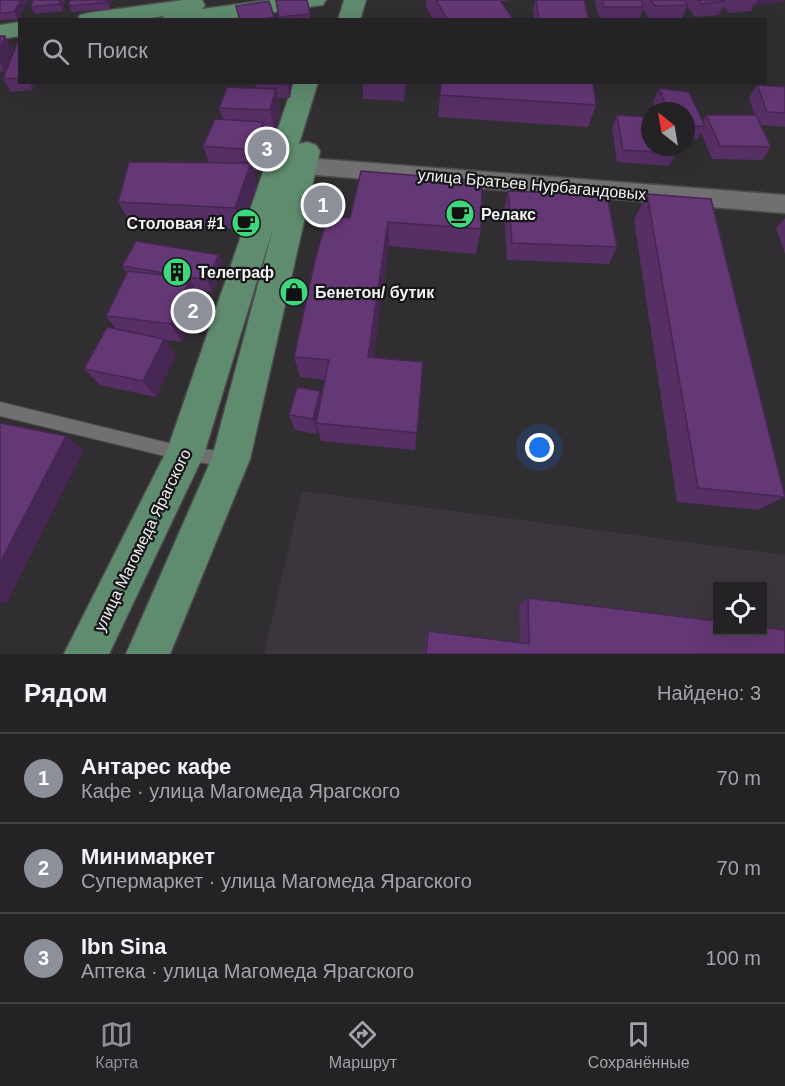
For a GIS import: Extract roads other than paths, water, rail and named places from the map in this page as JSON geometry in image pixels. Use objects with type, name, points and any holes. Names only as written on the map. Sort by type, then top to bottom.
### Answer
[{"type":"main road","points":[[101,18],[228,0]]},
{"type":"main road","points":[[186,18],[315,0]]},
{"type":"main road","points":[[328,18],[333,0]]},
{"type":"main road","points":[[350,18],[355,0]]},
{"type":"main road","points":[[0,32],[18,29]]},
{"type":"main road","points":[[0,43],[18,40]]},
{"type":"main road","name":"улица Магомеда Ярагского","points":[[148,654],[231,459],[306,84]]},
{"type":"main road","name":"улица Магомеда Ярагского","points":[[86,654],[185,454],[291,165],[328,84]]},
{"type":"street","name":"улица Братьев Нурбагандовых","points":[[291,165],[785,204]]},
{"type":"lane","points":[[0,409],[185,454],[231,459]]},
{"type":"place","name":"Ibn Sina","points":[[267,149]]},
{"type":"place","name":"Антарес кафе","points":[[323,205]]},
{"type":"place","name":"Релакс","points":[[460,214]]},
{"type":"place","name":"Столовая #1","points":[[246,223]]},
{"type":"place","name":"Телеграф","points":[[177,272]]},
{"type":"place","name":"Бенетон/ бутик","points":[[294,292]]},
{"type":"place","name":"Минимаркет","points":[[193,311]]}]
